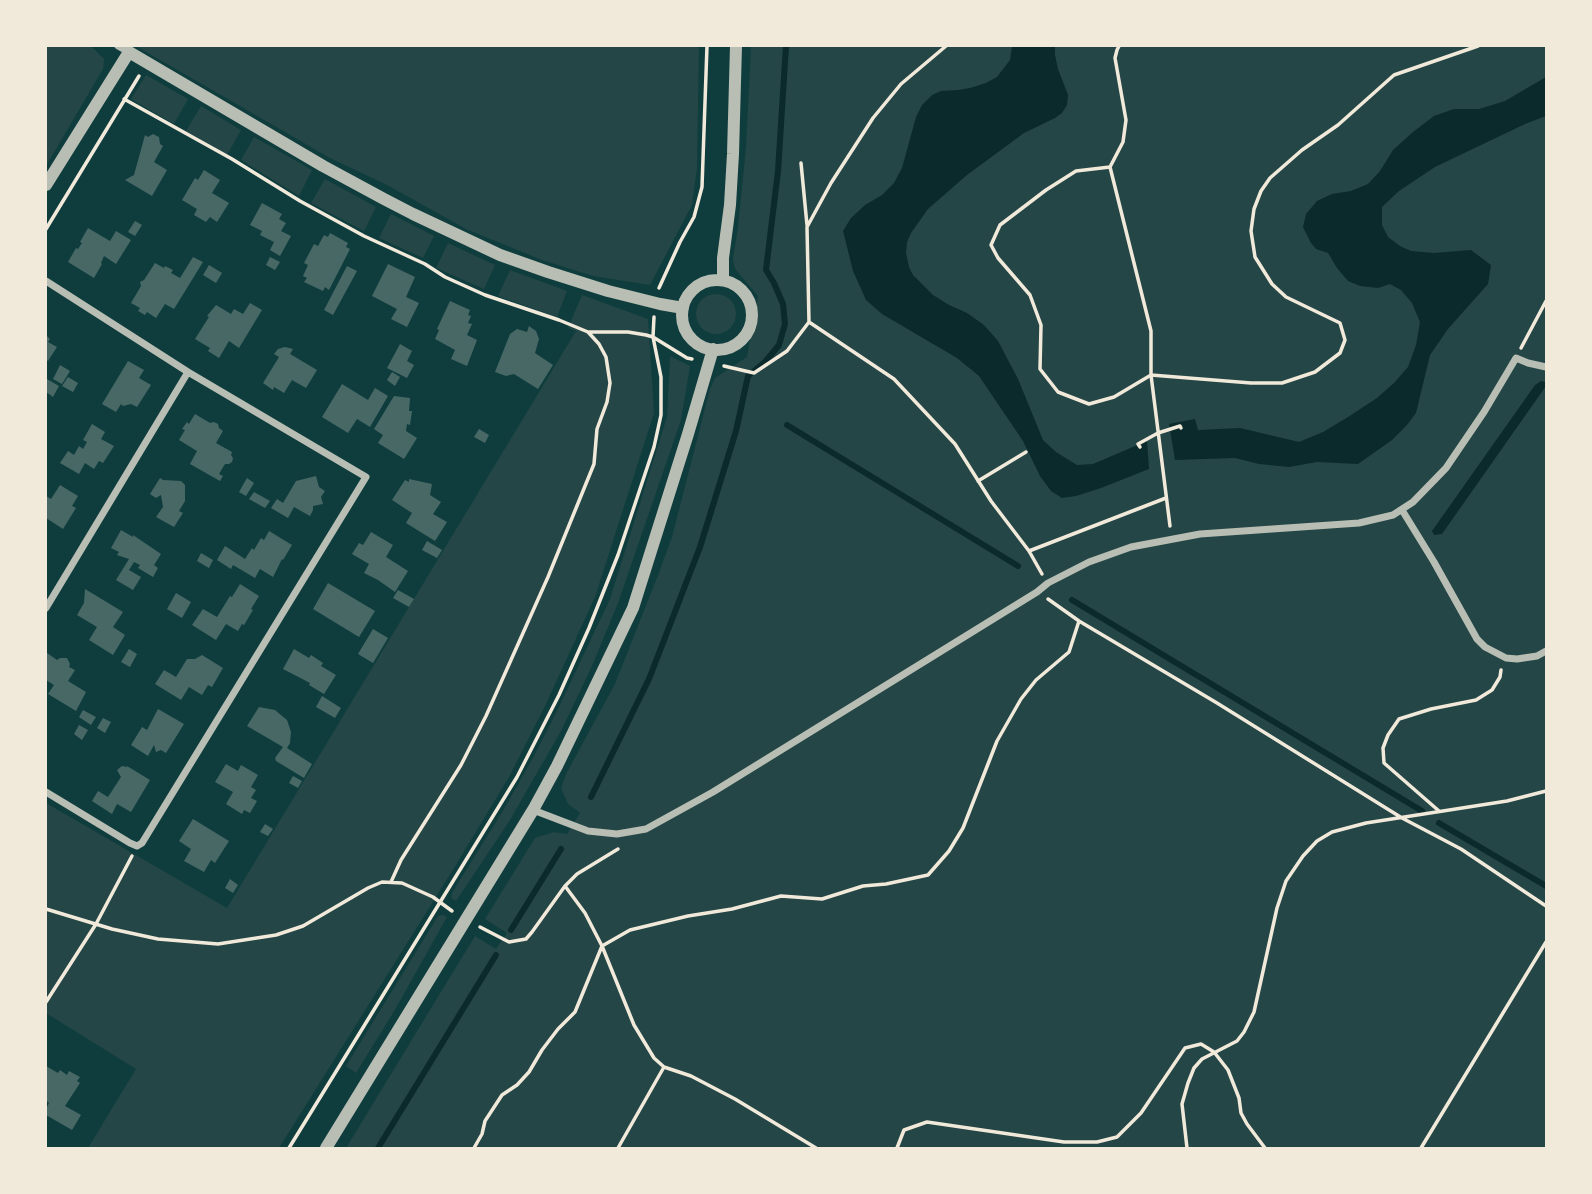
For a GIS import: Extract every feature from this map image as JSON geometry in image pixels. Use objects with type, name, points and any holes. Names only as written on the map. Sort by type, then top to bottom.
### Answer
[{"type":"street","points":[[723,280],[733,154],[736,46]]},
{"type":"street","points":[[46,185],[123,49],[323,166],[413,215],[500,255],[548,272],[608,291],[683,308]]},
{"type":"street","points":[[712,280],[723,280],[734,284],[743,292],[750,302],[752,314],[750,326],[736,344],[725,349],[713,349],[692,340],[682,319],[683,308],[693,289],[712,280]]},
{"type":"street","points":[[46,281],[188,372],[366,477],[142,843],[137,846],[130,843],[46,793]]},
{"type":"street","points":[[326,1149],[533,810],[633,608],[713,349]]},
{"type":"street","points":[[533,810],[588,831],[617,834],[646,829],[713,792],[1048,583],[1089,562],[1131,547],[1172,538],[1382,519],[1402,510],[1446,468],[1516,358],[1546,367]]},
{"type":"street","points":[[46,608],[188,372]]},
{"type":"street","points":[[1402,510],[1476,639],[1506,658],[1537,656],[1546,651]]},
{"type":"path","points":[[289,1149],[517,776],[559,695],[618,555],[654,447],[661,415],[661,377],[653,337],[659,285],[694,217],[702,187],[707,46]]},
{"type":"path","points":[[807,228],[831,183],[873,118],[901,84],[946,46]]},
{"type":"path","points":[[1119,46],[1115,58],[1126,120],[1123,142],[1110,167],[1151,331],[1151,375],[1172,538]]},
{"type":"path","points":[[1110,167],[1076,171],[1046,190],[1000,225],[991,245],[998,258],[1030,295],[1041,326],[1040,369],[1058,392],[1089,404],[1114,397],[1151,375],[1282,383],[1315,372],[1340,353],[1345,340],[1340,323],[1286,297],[1272,284],[1255,257],[1251,231],[1254,209],[1261,191],[1270,178],[1302,150],[1338,125],[1394,75],[1478,46]]},
{"type":"path","points":[[46,229],[147,63]]},
{"type":"path","points":[[124,99],[364,236],[485,295],[588,332],[628,332],[653,337]]},
{"type":"path","points":[[750,372],[754,373],[787,351],[809,322],[807,228],[801,163]]},
{"type":"path","points":[[1516,358],[1546,301]]},
{"type":"path","points":[[809,322],[894,379],[955,444],[1048,583]]},
{"type":"path","points":[[391,882],[401,860],[461,765],[486,716],[548,577],[594,464],[597,429],[607,402],[610,383],[606,357],[588,332]]},
{"type":"path","points":[[1140,447],[1138,444],[1158,433],[1180,426],[1181,429]]},
{"type":"path","points":[[978,481],[1026,452]]},
{"type":"path","points":[[1029,551],[1166,498]]},
{"type":"path","points":[[1037,592],[1079,621],[1402,818],[1461,849],[1546,906]]},
{"type":"path","points":[[474,1149],[485,1121],[502,1095],[517,1086],[558,1029],[575,1013],[602,946],[630,930],[688,916],[732,909],[781,896],[822,899],[863,886],[928,875],[949,851],[963,828],[997,741],[1021,699],[1036,680],[1069,652],[1079,621]]},
{"type":"path","points":[[1439,811],[1384,763],[1383,748],[1388,735],[1399,719],[1476,700],[1492,690],[1500,677],[1501,667]]},
{"type":"path","points":[[1187,1149],[1182,1104],[1194,1068],[1202,1059],[1237,1041],[1244,1032],[1254,1012],[1277,908],[1286,881],[1317,841],[1332,832],[1366,823],[1507,801],[1546,791]]},
{"type":"path","points":[[46,909],[158,939],[218,944],[276,935],[303,926],[368,888],[382,882],[391,882],[402,883],[433,897],[466,921],[509,942],[526,939],[577,874],[646,829]]},
{"type":"path","points":[[46,1002],[96,924],[137,846]]},
{"type":"path","points":[[565,886],[585,913],[602,946],[634,1025],[654,1058],[664,1067],[691,1076],[735,1099],[816,1149]]},
{"type":"path","points":[[1421,1149],[1546,942]]},
{"type":"path","points":[[897,1149],[904,1130],[927,1122],[1064,1142],[1097,1142],[1117,1137],[1141,1113],[1185,1048],[1201,1044],[1214,1052],[1228,1070],[1239,1098],[1241,1113],[1265,1149]]},
{"type":"path","points":[[618,1149],[664,1067]]},
{"type":"shaded area","points":[[46,46],[91,46],[104,59],[103,69],[46,166]]},
{"type":"shaded area","points":[[136,46],[699,46],[697,168],[692,205],[650,285],[593,276],[542,260],[466,229],[389,186],[330,158]]},
{"type":"shaded area","points":[[751,46],[1546,46],[1546,1148],[346,1148],[475,936],[496,949],[507,933],[485,919],[535,838],[554,832],[567,834],[580,813],[568,804],[561,788],[566,774],[615,684],[660,570],[672,537],[710,389],[715,378],[747,357],[758,296],[736,270],[733,258],[746,148]]},
{"type":"shaded area","points":[[1012,46],[1055,46],[1058,69],[1068,95],[1067,105],[1055,118],[1024,133],[967,175],[928,209],[911,233],[906,253],[913,275],[933,295],[984,325],[998,341],[1018,379],[1043,440],[1056,452],[1077,465],[1093,464],[1147,441],[1149,469],[1101,488],[1062,498],[1051,491],[1040,476],[1023,441],[979,376],[957,358],[882,314],[866,300],[853,271],[843,231],[851,218],[894,183],[902,168],[922,105],[932,95],[941,91],[970,88],[997,77],[1010,60]]},
{"type":"shaded area","points":[[146,75],[188,99],[174,124],[131,99]]},
{"type":"shaded area","points":[[1546,77],[1546,116],[1435,167],[1399,191],[1382,207],[1382,225],[1388,237],[1400,246],[1411,251],[1434,253],[1471,250],[1491,265],[1488,284],[1448,329],[1430,355],[1416,413],[1407,425],[1392,440],[1358,464],[1317,462],[1289,467],[1235,458],[1175,460],[1169,424],[1195,419],[1198,430],[1240,428],[1299,442],[1348,417],[1394,383],[1408,367],[1416,345],[1420,322],[1412,303],[1401,290],[1390,284],[1378,288],[1360,286],[1348,281],[1328,253],[1316,249],[1311,243],[1303,227],[1306,214],[1317,201],[1368,184],[1393,150],[1434,116],[1454,109],[1479,109],[1505,101]]},
{"type":"shaded area","points":[[201,106],[241,130],[227,155],[186,131]]},
{"type":"shaded area","points":[[254,137],[312,170],[299,196],[241,160]]},
{"type":"shaded area","points":[[325,179],[376,207],[364,231],[311,203]]},
{"type":"shaded area","points":[[391,214],[434,236],[423,258],[379,238]]},
{"type":"shaded area","points":[[448,243],[495,265],[484,289],[436,268]]},
{"type":"shaded area","points":[[510,270],[567,291],[557,317],[498,296]]},
{"type":"shaded area","points":[[716,294],[730,300],[736,314],[730,328],[716,334],[702,328],[696,314],[702,300]]},
{"type":"shaded area","points":[[582,295],[648,319],[654,413],[595,597],[509,777],[279,1148],[88,1148],[136,1069],[46,1013],[46,803],[227,908],[576,331],[568,328]]},
{"type":"shaded area","points":[[670,356],[690,366],[681,420],[618,603],[561,731],[510,820],[456,901],[451,898],[452,893],[534,756],[610,599],[667,417]]},
{"type":"shaded area","points":[[1541,381],[1545,382],[1546,386],[1442,534],[1434,535],[1432,531],[1535,385]]},
{"type":"shaded area","points":[[438,916],[447,917],[356,1073],[346,1066]]},
{"type":"building","points":[[153,134],[159,137],[163,146],[154,162],[167,170],[152,196],[125,180],[134,175],[145,135],[148,137]]},
{"type":"building","points":[[204,170],[220,180],[212,193],[229,203],[217,222],[210,217],[206,222],[194,215],[197,209],[182,200],[195,178],[198,180]]},
{"type":"building","points":[[262,203],[282,214],[279,219],[286,223],[281,231],[291,236],[280,256],[270,250],[274,242],[260,235],[262,231],[250,225]]},
{"type":"building","points":[[135,221],[142,225],[135,236],[128,232]]},
{"type":"building","points":[[88,228],[110,241],[116,231],[131,240],[116,264],[104,256],[94,278],[68,262],[82,243],[80,242]]},
{"type":"building","points":[[330,233],[348,243],[346,247],[350,249],[329,290],[325,287],[323,291],[304,282],[307,278],[303,276],[308,265],[304,263],[314,244],[318,246],[324,235],[328,237]]},
{"type":"building","points":[[193,257],[203,262],[174,309],[165,304],[156,318],[147,312],[145,315],[138,311],[140,308],[131,303],[141,286],[140,282],[155,263],[173,270],[171,273],[180,278]]},
{"type":"building","points":[[270,257],[280,262],[275,270],[266,265]]},
{"type":"building","points":[[388,264],[415,277],[406,297],[419,303],[407,327],[391,319],[397,309],[372,296]]},
{"type":"building","points":[[209,265],[222,273],[216,283],[203,275]]},
{"type":"building","points":[[347,266],[357,271],[333,315],[324,310]]},
{"type":"building","points":[[450,301],[470,310],[468,323],[472,324],[467,335],[477,340],[467,366],[451,359],[455,350],[435,339]]},
{"type":"building","points":[[250,303],[262,310],[239,348],[229,341],[219,358],[208,351],[210,348],[195,339],[216,305],[231,314],[234,309],[243,314]]},
{"type":"building","points":[[529,326],[536,331],[539,339],[535,353],[553,365],[538,389],[514,374],[506,376],[495,372],[510,334],[517,329],[527,332]]},
{"type":"building","points":[[46,335],[50,339],[48,342],[57,347],[48,361],[46,359]]},
{"type":"building","points":[[400,344],[412,351],[407,361],[414,365],[407,378],[387,368]]},
{"type":"building","points":[[285,347],[293,349],[290,354],[317,370],[306,388],[292,380],[284,393],[263,383],[279,357],[274,354]]},
{"type":"building","points":[[128,361],[144,370],[139,378],[151,385],[137,407],[121,404],[116,412],[102,404]]},
{"type":"building","points":[[60,365],[70,371],[62,384],[53,379]]},
{"type":"building","points":[[392,372],[400,377],[395,386],[387,380]]},
{"type":"building","points":[[68,377],[78,383],[73,392],[62,386]]},
{"type":"building","points":[[47,379],[59,386],[53,397],[46,392]]},
{"type":"building","points":[[342,384],[368,400],[375,388],[388,396],[370,427],[357,419],[348,433],[322,417]]},
{"type":"building","points":[[394,396],[410,398],[409,411],[412,411],[410,425],[407,424],[406,431],[417,438],[404,459],[378,443],[383,435],[374,429]]},
{"type":"building","points":[[195,414],[210,423],[218,424],[223,431],[216,443],[232,452],[232,462],[225,464],[219,474],[223,476],[220,481],[190,464],[197,451],[179,440],[185,430],[182,429]]},
{"type":"building","points":[[92,424],[105,432],[101,439],[114,446],[103,463],[99,461],[94,469],[85,463],[79,474],[60,463],[68,451],[74,455],[79,446],[83,449],[87,442],[83,440]]},
{"type":"building","points":[[479,429],[489,435],[485,443],[474,437]]},
{"type":"building","points":[[316,476],[319,487],[325,491],[321,497],[323,504],[313,506],[310,516],[294,507],[288,518],[271,508],[277,499],[283,503],[296,481]]},
{"type":"building","points":[[160,478],[181,481],[185,485],[185,501],[179,511],[183,513],[174,527],[156,517],[163,507],[161,495],[156,498],[150,494]]},
{"type":"building","points":[[247,478],[254,483],[246,496],[239,492]]},
{"type":"building","points":[[409,479],[432,484],[430,495],[441,502],[433,514],[447,522],[435,541],[406,523],[412,513],[392,500],[405,480],[409,482]]},
{"type":"building","points":[[60,485],[78,496],[72,506],[76,508],[63,529],[46,518],[46,496],[51,499]]},
{"type":"building","points":[[254,492],[270,501],[265,508],[249,499]]},
{"type":"building","points":[[121,530],[161,554],[154,565],[158,568],[153,577],[138,568],[140,565],[134,562],[129,570],[141,577],[133,590],[116,580],[129,559],[117,555],[119,552],[111,548]]},
{"type":"building","points":[[269,531],[292,545],[273,577],[260,569],[255,578],[233,565],[231,569],[217,560],[225,546],[245,559]]},
{"type":"building","points":[[371,532],[393,545],[386,557],[408,571],[395,592],[364,573],[369,564],[352,554],[359,543],[363,545]]},
{"type":"building","points":[[427,541],[442,550],[437,558],[422,550]]},
{"type":"building","points":[[201,553],[213,560],[209,568],[197,561]]},
{"type":"building","points":[[328,583],[375,611],[359,637],[313,609]]},
{"type":"building","points":[[240,584],[259,596],[238,631],[226,624],[216,640],[192,625],[203,609],[217,617]]},
{"type":"building","points":[[85,589],[123,612],[113,627],[125,635],[113,655],[89,640],[97,627],[77,615],[84,603]]},
{"type":"building","points":[[398,590],[414,599],[409,607],[393,598]]},
{"type":"building","points":[[176,593],[191,602],[182,618],[167,609]]},
{"type":"building","points":[[373,629],[388,638],[373,663],[358,654]]},
{"type":"building","points":[[129,649],[137,654],[130,667],[121,662]]},
{"type":"building","points":[[294,649],[309,658],[311,655],[323,663],[321,666],[336,675],[324,694],[309,685],[310,683],[283,669]]},
{"type":"building","points":[[47,653],[57,660],[67,658],[69,667],[75,670],[68,681],[86,692],[76,711],[48,694],[54,685],[46,680]]},
{"type":"building","points":[[202,655],[223,668],[212,687],[208,685],[202,695],[189,687],[181,700],[155,684],[164,670],[176,677],[187,659]]},
{"type":"building","points":[[322,696],[341,708],[335,718],[316,707]]},
{"type":"building","points":[[259,707],[275,710],[287,720],[291,732],[287,748],[312,764],[304,778],[276,761],[275,758],[283,747],[247,726]]},
{"type":"building","points":[[158,709],[184,724],[166,753],[161,750],[156,752],[154,745],[148,756],[131,745],[142,727],[147,730]]},
{"type":"building","points":[[83,710],[96,717],[91,725],[79,717]]},
{"type":"building","points":[[103,718],[111,722],[105,733],[97,728]]},
{"type":"building","points":[[79,725],[88,730],[82,740],[74,734]]},
{"type":"building","points":[[226,764],[238,771],[241,765],[258,775],[251,787],[256,790],[251,798],[257,801],[250,813],[244,810],[242,814],[226,804],[233,792],[215,782]]},
{"type":"building","points":[[127,766],[150,780],[131,812],[117,804],[112,814],[92,801],[98,791],[108,797],[121,777],[117,770]]},
{"type":"building","points":[[293,776],[302,781],[298,788],[289,783]]},
{"type":"building","points":[[193,819],[229,841],[215,863],[211,860],[204,872],[184,861],[191,849],[179,841]]},
{"type":"building","points":[[265,824],[273,829],[268,836],[260,832]]},
{"type":"building","points":[[230,879],[238,885],[233,893],[225,888]]},
{"type":"building","points":[[46,1066],[58,1073],[60,1070],[67,1075],[69,1071],[80,1077],[77,1081],[80,1083],[65,1106],[81,1115],[72,1130],[46,1115],[49,1103],[46,1100]]},
{"type":"waterway","points":[[591,797],[649,679],[700,547],[736,431],[748,376],[765,362],[779,345],[785,324],[783,304],[766,270],[778,171],[786,46]]},
{"type":"waterway","points":[[787,425],[1018,566]]},
{"type":"waterway","points":[[1072,600],[1422,811]]},
{"type":"waterway","points":[[1439,823],[1546,886]]},
{"type":"waterway","points":[[511,930],[561,849]]},
{"type":"waterway","points":[[378,1148],[496,955]]}]
